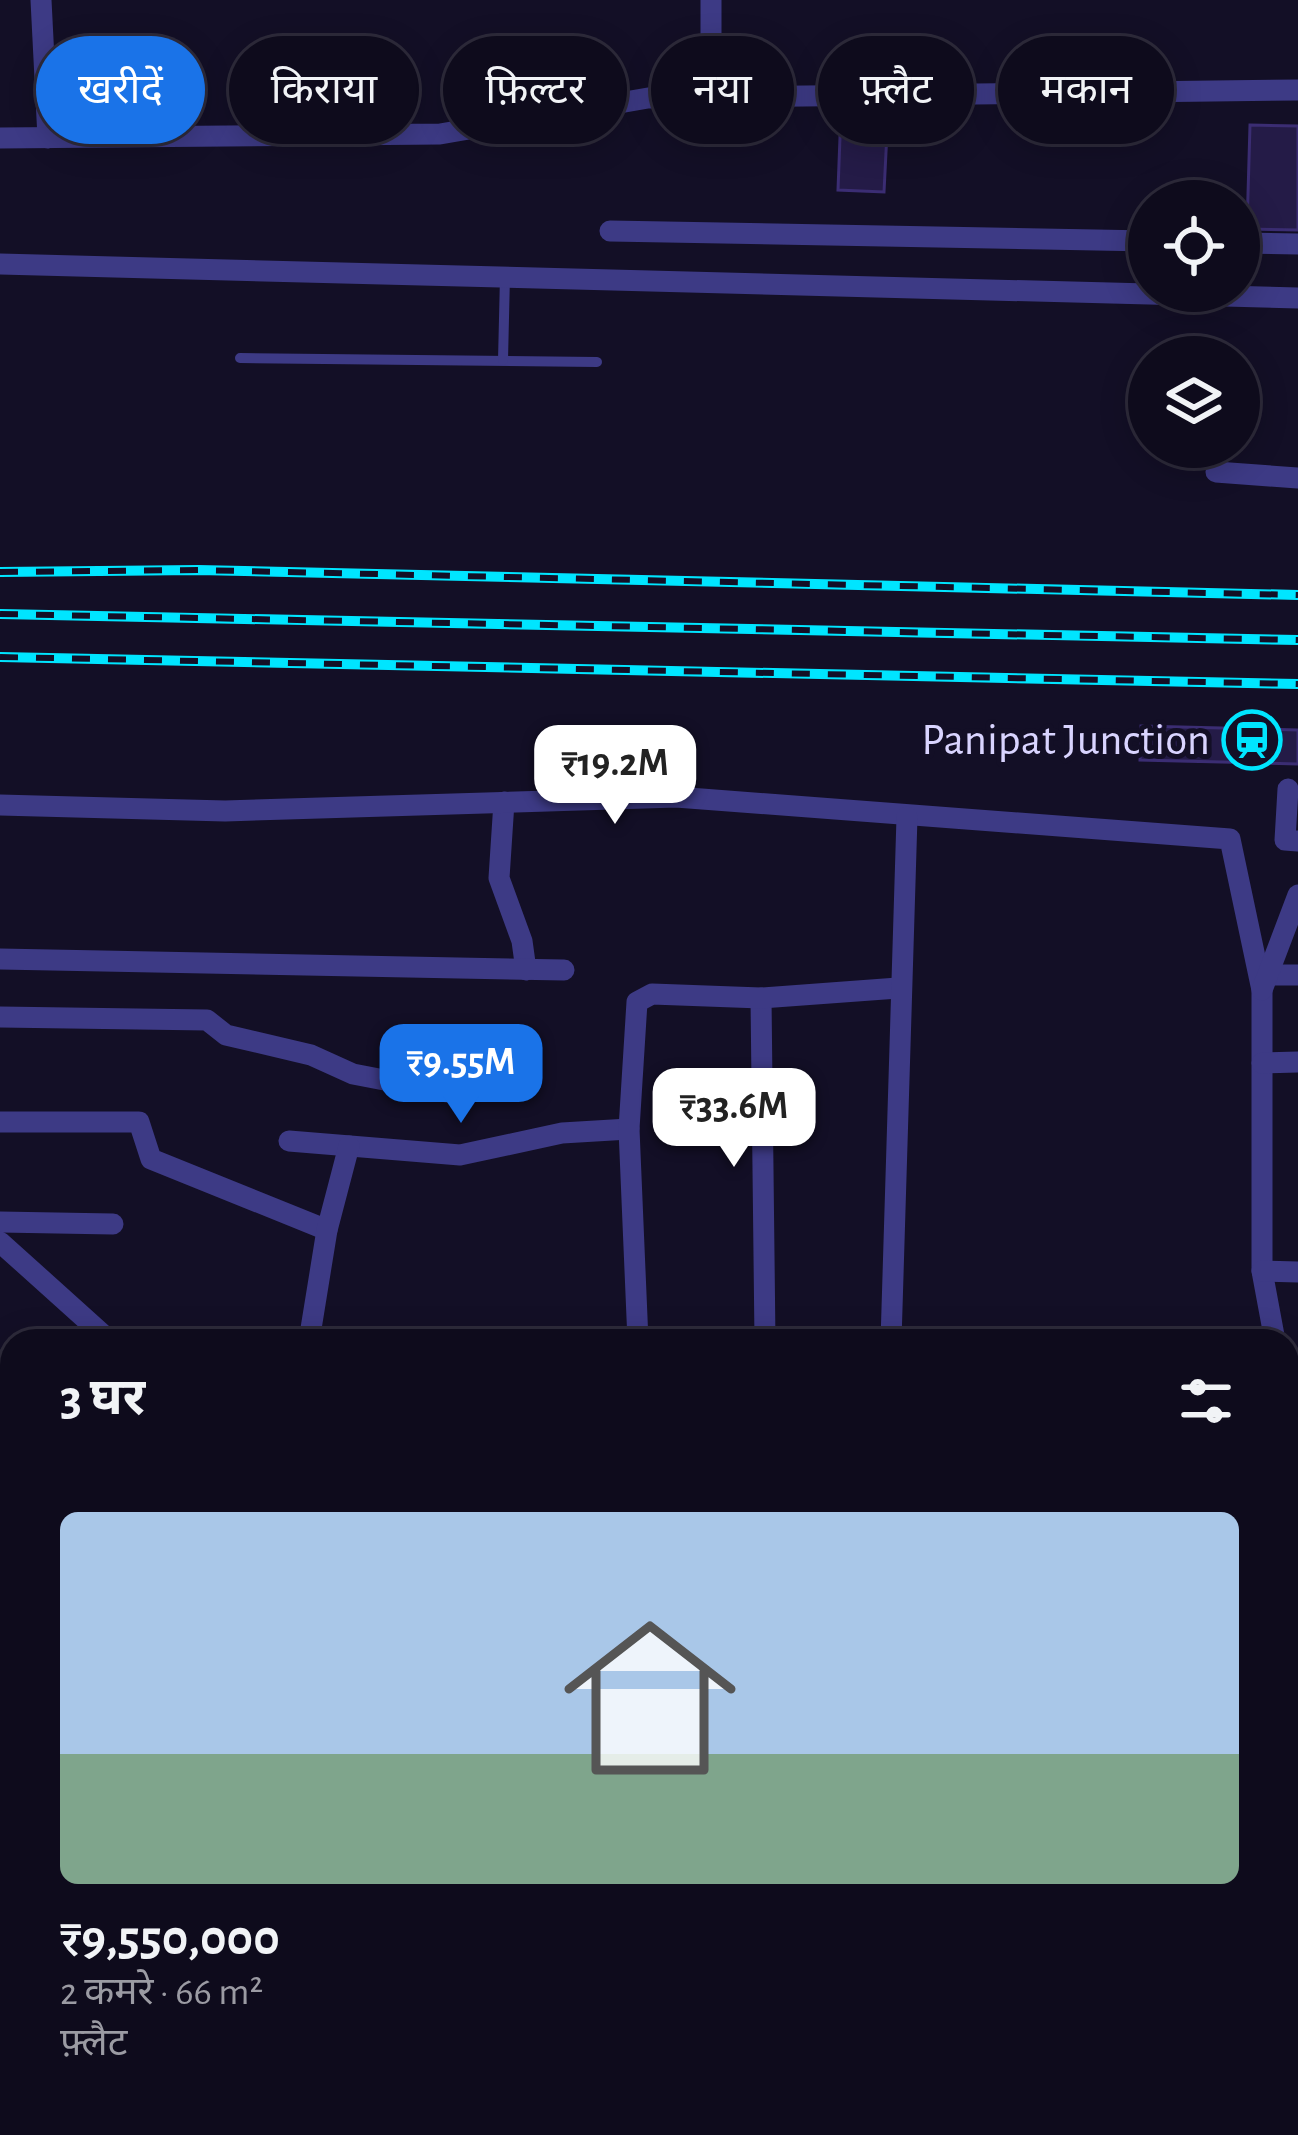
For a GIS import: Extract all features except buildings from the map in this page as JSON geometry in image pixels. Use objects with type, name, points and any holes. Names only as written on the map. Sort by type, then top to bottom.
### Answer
[{"type":"street","points":[[41,0],[43,36]]},
{"type":"street","points":[[711,0],[711,36]]},
{"type":"street","points":[[794,95],[1298,90]]},
{"type":"street","points":[[205,136],[440,134],[651,98]]},
{"type":"street","points":[[0,138],[36,138]]},
{"type":"street","points":[[610,231],[1128,242]]},
{"type":"street","points":[[1260,243],[1298,244]]},
{"type":"street","points":[[0,264],[1298,298]]},
{"type":"street","points":[[1216,472],[1298,478]]},
{"type":"street","points":[[1288,789],[1285,840],[1298,841]]},
{"type":"street","points":[[0,805],[225,812],[676,797],[1230,838],[1265,983],[1262,1271],[1273,1329]]},
{"type":"street","points":[[504,802],[499,878],[522,941],[526,970]]},
{"type":"street","points":[[890,1329],[907,817]]},
{"type":"street","points":[[1265,983],[1298,895]]},
{"type":"street","points":[[0,959],[564,970]]},
{"type":"street","points":[[1265,983],[1298,975]]},
{"type":"street","points":[[637,1329],[629,1129],[632,1021],[641,998],[663,993],[761,998],[898,988]]},
{"type":"street","points":[[761,998],[765,1329]]},
{"type":"street","points":[[0,1017],[207,1020],[226,1035],[311,1055],[358,1076],[452,1093]]},
{"type":"street","points":[[1262,1064],[1298,1062]]},
{"type":"street","points":[[0,1122],[139,1123],[151,1159],[327,1230]]},
{"type":"street","points":[[289,1141],[460,1155],[562,1133],[629,1129]]},
{"type":"street","points":[[311,1329],[327,1230],[349,1147]]},
{"type":"street","points":[[0,1222],[113,1224]]},
{"type":"street","points":[[0,1242],[97,1329]]},
{"type":"street","points":[[1262,1271],[1298,1272]]},
{"type":"lane","points":[[503,360],[505,276]]},
{"type":"lane","points":[[240,358],[597,362]]},
{"type":"railway","points":[[0,572],[198,570],[1298,595]]},
{"type":"railway","points":[[0,614],[1298,640]]},
{"type":"railway","points":[[0,657],[1298,684]]},
{"type":"place","name":"Panipat Junction","points":[[1252,740]]}]
